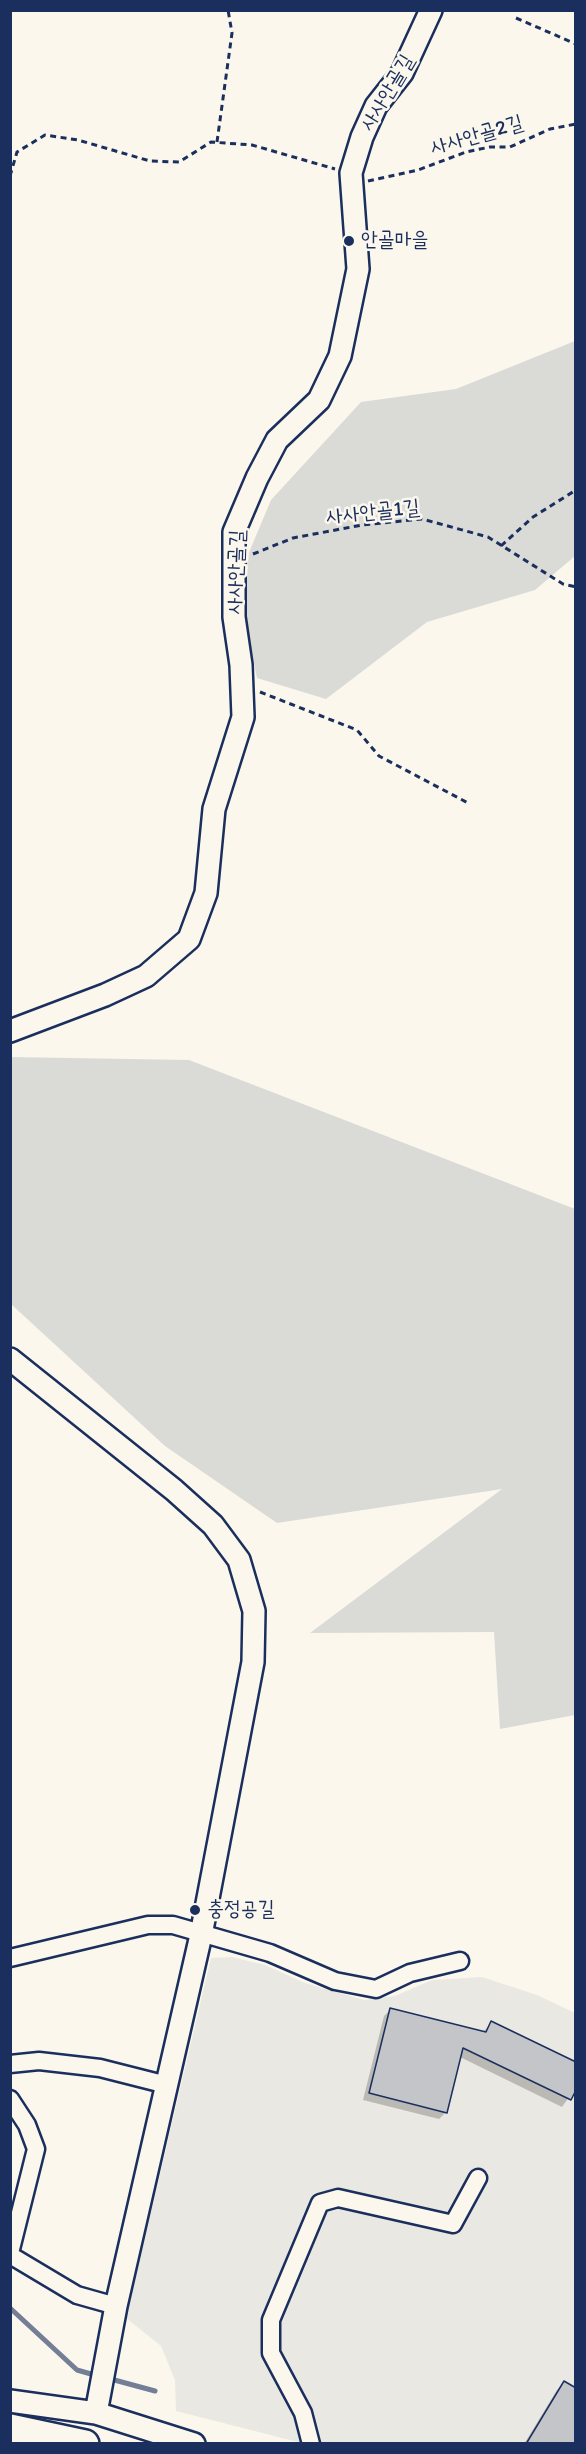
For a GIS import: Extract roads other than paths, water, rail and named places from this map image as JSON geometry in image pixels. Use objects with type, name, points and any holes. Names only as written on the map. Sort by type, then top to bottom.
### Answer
[{"type":"highway","points":[[10,2428],[85,2444]]},
{"type":"street","name":"사사안골길","points":[[10,1031],[105,995],[146,976],[189,939],[206,893],[214,809],[243,717],[242,685],[234,617],[234,532],[276,440],[319,400],[340,356],[358,269],[352,178],[362,137],[376,106],[402,73],[431,10]]},
{"type":"street","points":[[10,1359],[174,1490],[213,1525],[239,1560],[254,1611],[253,1662],[201,1935],[116,2306],[96,2413]]},
{"type":"street","points":[[10,1958],[148,1925],[173,1925],[201,1935],[270,1953],[335,1981],[376,1989],[410,1973],[460,1961]]},
{"type":"street","points":[[10,2064],[39,2061],[100,2068],[167,2085]]},
{"type":"street","points":[[10,2099],[27,2125],[36,2149],[10,2254],[77,2295],[116,2306]]},
{"type":"street","points":[[311,2444],[303,2413],[270,2353],[272,2320],[320,2203],[338,2198],[453,2224],[478,2178]]},
{"type":"street","points":[[10,2401],[96,2413],[194,2444]]},
{"type":"waterway","points":[[10,2308],[77,2370],[98,2376]]},
{"type":"waterway","points":[[107,2378],[155,2391]]},
{"type":"place","name":"안골마을","points":[[349,241]]},
{"type":"place","name":"충정공길","points":[[195,1910]]}]
